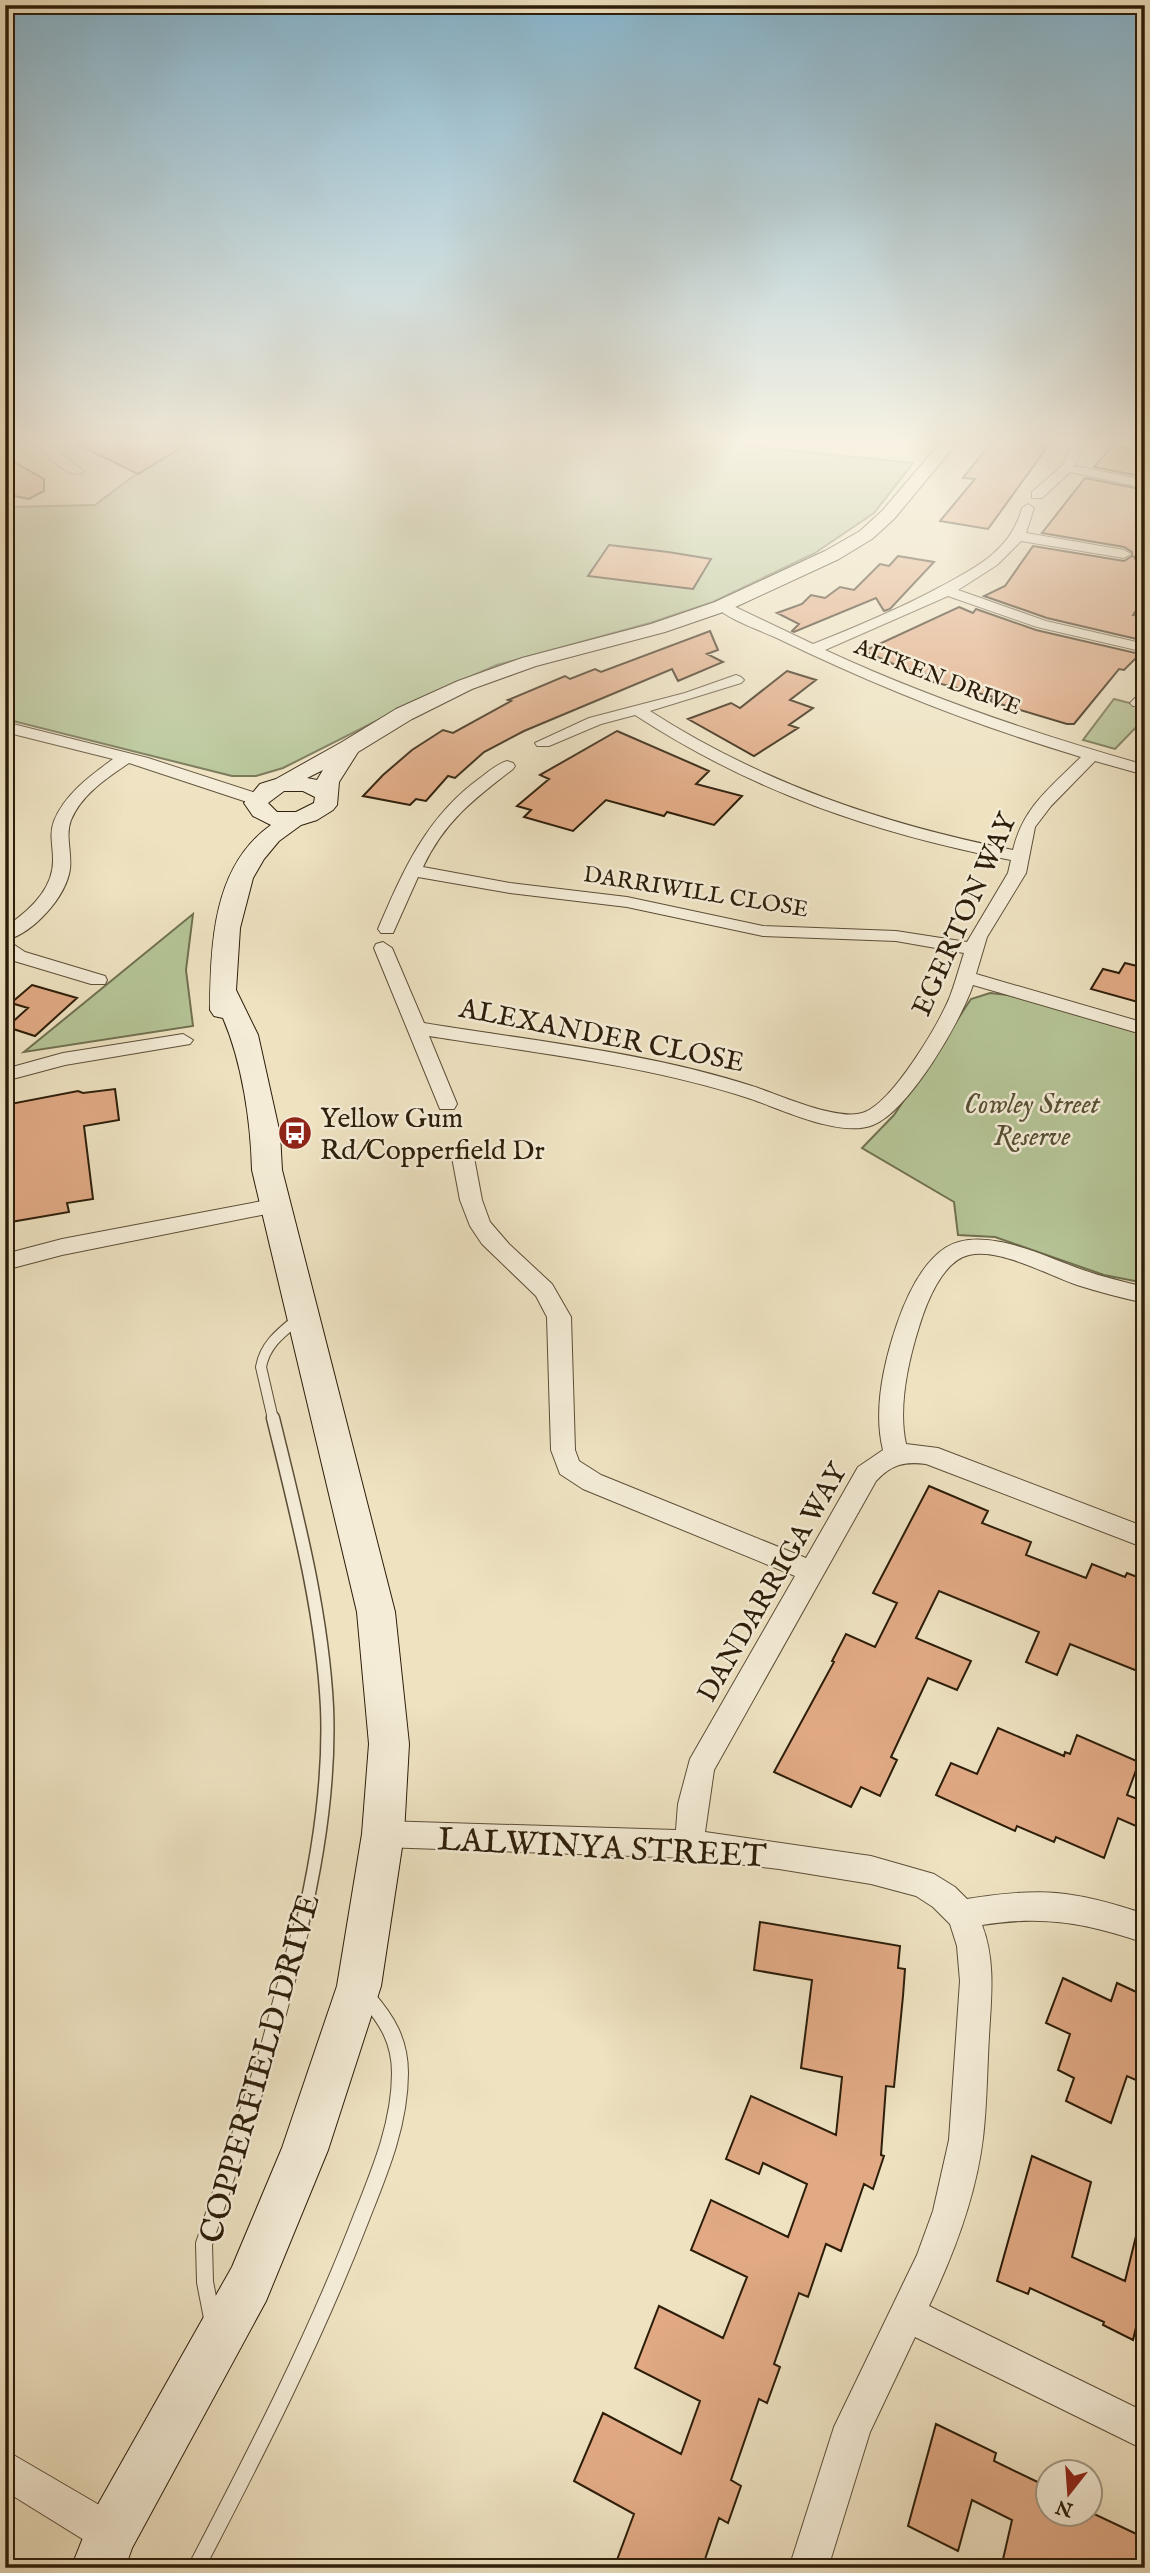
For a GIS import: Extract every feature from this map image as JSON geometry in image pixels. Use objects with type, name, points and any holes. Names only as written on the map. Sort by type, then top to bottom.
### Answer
[{"type":"street","points":[[269,795],[325,758],[350,747],[404,714],[485,677],[529,662],[658,628],[722,606],[790,577],[815,563]]},
{"type":"street","points":[[812,650],[944,590],[990,563]]},
{"type":"street","points":[[944,590],[1042,624],[1145,648]]},
{"type":"street","name":"AITKEN DRIVE","points":[[722,606],[812,650],[940,705],[1145,770]]},
{"type":"street","points":[[543,743],[595,721],[690,696],[736,680]]},
{"type":"street","points":[[637,710],[728,766],[811,802],[907,832],[1021,858]]},
{"type":"street","points":[[5,726],[202,780],[269,795],[313,786],[325,794],[336,765],[350,747]]},
{"type":"street","name":"EGERTON WAY","points":[[858,1122],[882,1111],[914,1073],[950,1018],[966,977],[973,948],[1010,886],[1021,858],[1027,827],[1045,802],[1091,755]]},
{"type":"street","points":[[5,934],[18,926],[54,889],[62,870],[59,836],[69,809],[88,786],[126,757]]},
{"type":"street","points":[[411,870],[440,823],[463,799],[507,766]]},
{"type":"street","name":"COPPERFIELD DRIVE","points":[[254,852],[270,835],[294,819],[321,809],[327,799],[325,794]]},
{"type":"street","points":[[269,795],[273,817],[294,819]]},
{"type":"street","name":"COPPERFIELD DRIVE","points":[[95,2556],[249,2284],[306,2150],[359,1986],[383,1834],[389,1744],[376,1612],[272,1188],[245,1132],[222,1035],[227,923],[241,880],[254,852],[269,795]]},
{"type":"street","name":"ALEXANDER CLOSE","points":[[411,870],[385,938],[416,1028],[447,1104]]},
{"type":"street","name":"DARRIWILL CLOSE","points":[[411,870],[510,888],[627,902],[763,931],[896,936],[973,948]]},
{"type":"street","points":[[5,945],[18,956],[98,980]]},
{"type":"street","points":[[966,977],[1145,1029]]},
{"type":"street","name":"ALEXANDER CLOSE","points":[[416,1028],[654,1067],[735,1087],[824,1117],[858,1122]]},
{"type":"street","points":[[5,1075],[52,1061],[183,1040]]},
{"type":"street","points":[[462,1152],[475,1214],[482,1229],[554,1300],[559,1317],[563,1450],[569,1467],[592,1482],[812,1572]]},
{"type":"street","points":[[5,1262],[272,1188]]},
{"type":"street","points":[[1145,1296],[1000,1250],[965,1248],[948,1255],[916,1304],[905,1332],[889,1418],[890,1435],[896,1454],[914,1452],[929,1455],[1145,1538]]},
{"type":"street","name":"DANDARRIGA WAY","points":[[689,1844],[692,1804],[700,1768],[867,1474],[876,1464],[896,1454]]},
{"type":"street","name":"LALWINYA STREET","points":[[383,1834],[689,1844],[805,1859],[898,1876],[933,1890],[961,1914],[973,1946],[976,1981],[966,2140],[950,2211],[932,2262],[853,2427],[808,2568]]},
{"type":"street","points":[[961,1914],[1017,1905],[1045,1905],[1067,1908],[1145,1929]]},
{"type":"street","points":[[907,2314],[1145,2432]]},
{"type":"street","points":[[5,2469],[95,2556]]},
{"type":"lane","name":"COPPERFIELD DRIVE","points":[[219,2341],[206,2295],[202,2268],[204,2244],[278,2019],[297,1952],[319,1836],[328,1724],[322,1664],[305,1555],[261,1367],[261,1356],[266,1348],[304,1314]]},
{"type":"lane","points":[[196,2568],[318,2326],[388,2147],[397,2113],[400,2080],[398,2050],[392,2026],[359,1986]]},
{"type":"green space","points":[[5,563],[794,563],[713,602],[650,623],[497,665],[428,695],[283,768],[256,776],[232,776],[5,719]]},
{"type":"green space","points":[[1114,699],[1145,707],[1145,718],[1115,749],[1083,740]]},
{"type":"green space","points":[[193,914],[186,970],[193,1026],[24,1052]]},
{"type":"green space","name":"Cowley Street Reserve","points":[[990,993],[1008,995],[1145,1033],[1145,1283],[1104,1275],[995,1237],[958,1235],[954,1202],[862,1148],[894,1115],[971,999]]},
{"type":"building","points":[[597,563],[709,563],[693,589],[588,576]]},
{"type":"building","points":[[892,563],[933,563],[890,609],[884,611],[876,598],[794,632],[792,631],[799,624],[777,613],[802,604],[811,595],[825,598],[840,587],[854,590],[880,564],[889,566]]},
{"type":"building","points":[[1021,563],[1145,565],[1145,597],[1133,615],[1145,617],[1145,641],[1047,618],[984,596],[1005,586]]},
{"type":"building","points":[[959,607],[973,613],[976,609],[1036,630],[1140,654],[1124,670],[1119,669],[1074,724],[1067,724],[990,701],[994,697],[933,682],[937,677],[902,668],[864,651]]},
{"type":"building","points":[[710,631],[718,650],[707,654],[723,662],[678,681],[672,669],[524,731],[484,752],[455,778],[448,776],[426,801],[416,799],[410,805],[363,796],[412,750],[443,730],[453,733],[511,701],[508,700],[565,676],[570,679],[595,669],[601,672]]},
{"type":"building","points":[[787,671],[816,680],[790,700],[813,708],[789,725],[798,728],[754,756],[688,719],[731,703],[740,708]]},
{"type":"building","points":[[617,731],[709,771],[696,784],[742,796],[714,825],[667,812],[664,816],[606,800],[573,831],[524,817],[531,810],[517,806],[549,779],[540,775]]},
{"type":"building","points":[[1125,963],[1145,968],[1145,1004],[1091,989],[1103,969],[1119,973]]},
{"type":"building","points":[[32,985],[77,998],[35,1036],[7,1027],[28,1008],[11,1003]]},
{"type":"building","points":[[115,1089],[119,1120],[84,1126],[93,1199],[67,1203],[69,1212],[5,1223],[5,1105],[78,1091],[83,1093]]},
{"type":"building","points":[[929,1486],[988,1511],[982,1523],[1031,1542],[1026,1555],[1086,1578],[1092,1564],[1125,1577],[1127,1573],[1145,1580],[1145,1674],[1070,1644],[1057,1675],[1026,1662],[1039,1632],[939,1591],[916,1638],[971,1661],[957,1690],[928,1678],[891,1757],[897,1760],[880,1796],[861,1787],[851,1807],[774,1772],[834,1662],[832,1661],[846,1634],[875,1647],[897,1603],[873,1593]]},
{"type":"building","points":[[998,1728],[1064,1756],[1065,1752],[1070,1754],[1077,1735],[1139,1762],[1127,1795],[1145,1802],[1145,1830],[1118,1818],[1104,1858],[1056,1837],[1054,1842],[1017,1826],[1015,1831],[936,1795],[951,1763],[977,1774]]},
{"type":"building","points":[[760,1922],[900,1946],[898,1968],[905,1969],[903,1996],[894,2087],[886,2086],[881,2155],[884,2156],[873,2189],[864,2184],[841,2251],[826,2244],[808,2297],[799,2293],[774,2364],[780,2367],[767,2403],[759,2399],[731,2480],[741,2486],[728,2523],[719,2518],[702,2568],[614,2568],[634,2514],[574,2481],[603,2413],[681,2454],[700,2401],[635,2368],[659,2306],[723,2338],[747,2277],[691,2250],[711,2200],[788,2237],[807,2184],[763,2163],[759,2174],[726,2159],[751,2096],[836,2135],[842,2077],[801,2068],[812,1980],[754,1970]]},
{"type":"building","points":[[1063,1978],[1111,2001],[1117,1983],[1145,1996],[1145,2084],[1127,2076],[1111,2123],[1066,2101],[1074,2078],[1058,2070],[1070,2034],[1046,2023]]},
{"type":"building","points":[[1032,2156],[1091,2182],[1072,2257],[1125,2281],[1136,2236],[1145,2237],[1145,2322],[1138,2319],[1133,2340],[1103,2325],[1104,2322],[1030,2288],[1028,2294],[997,2281]]},
{"type":"building","points":[[936,2424],[996,2453],[994,2461],[1034,2480],[1034,2528],[1104,2528],[1104,2519],[1145,2538],[1145,2568],[1001,2568],[1012,2520],[972,2500],[958,2551],[908,2526]]},
{"type":"place","name":"Yellow Gum Rd/Copperfield Dr","points":[[295,1133]]}]
